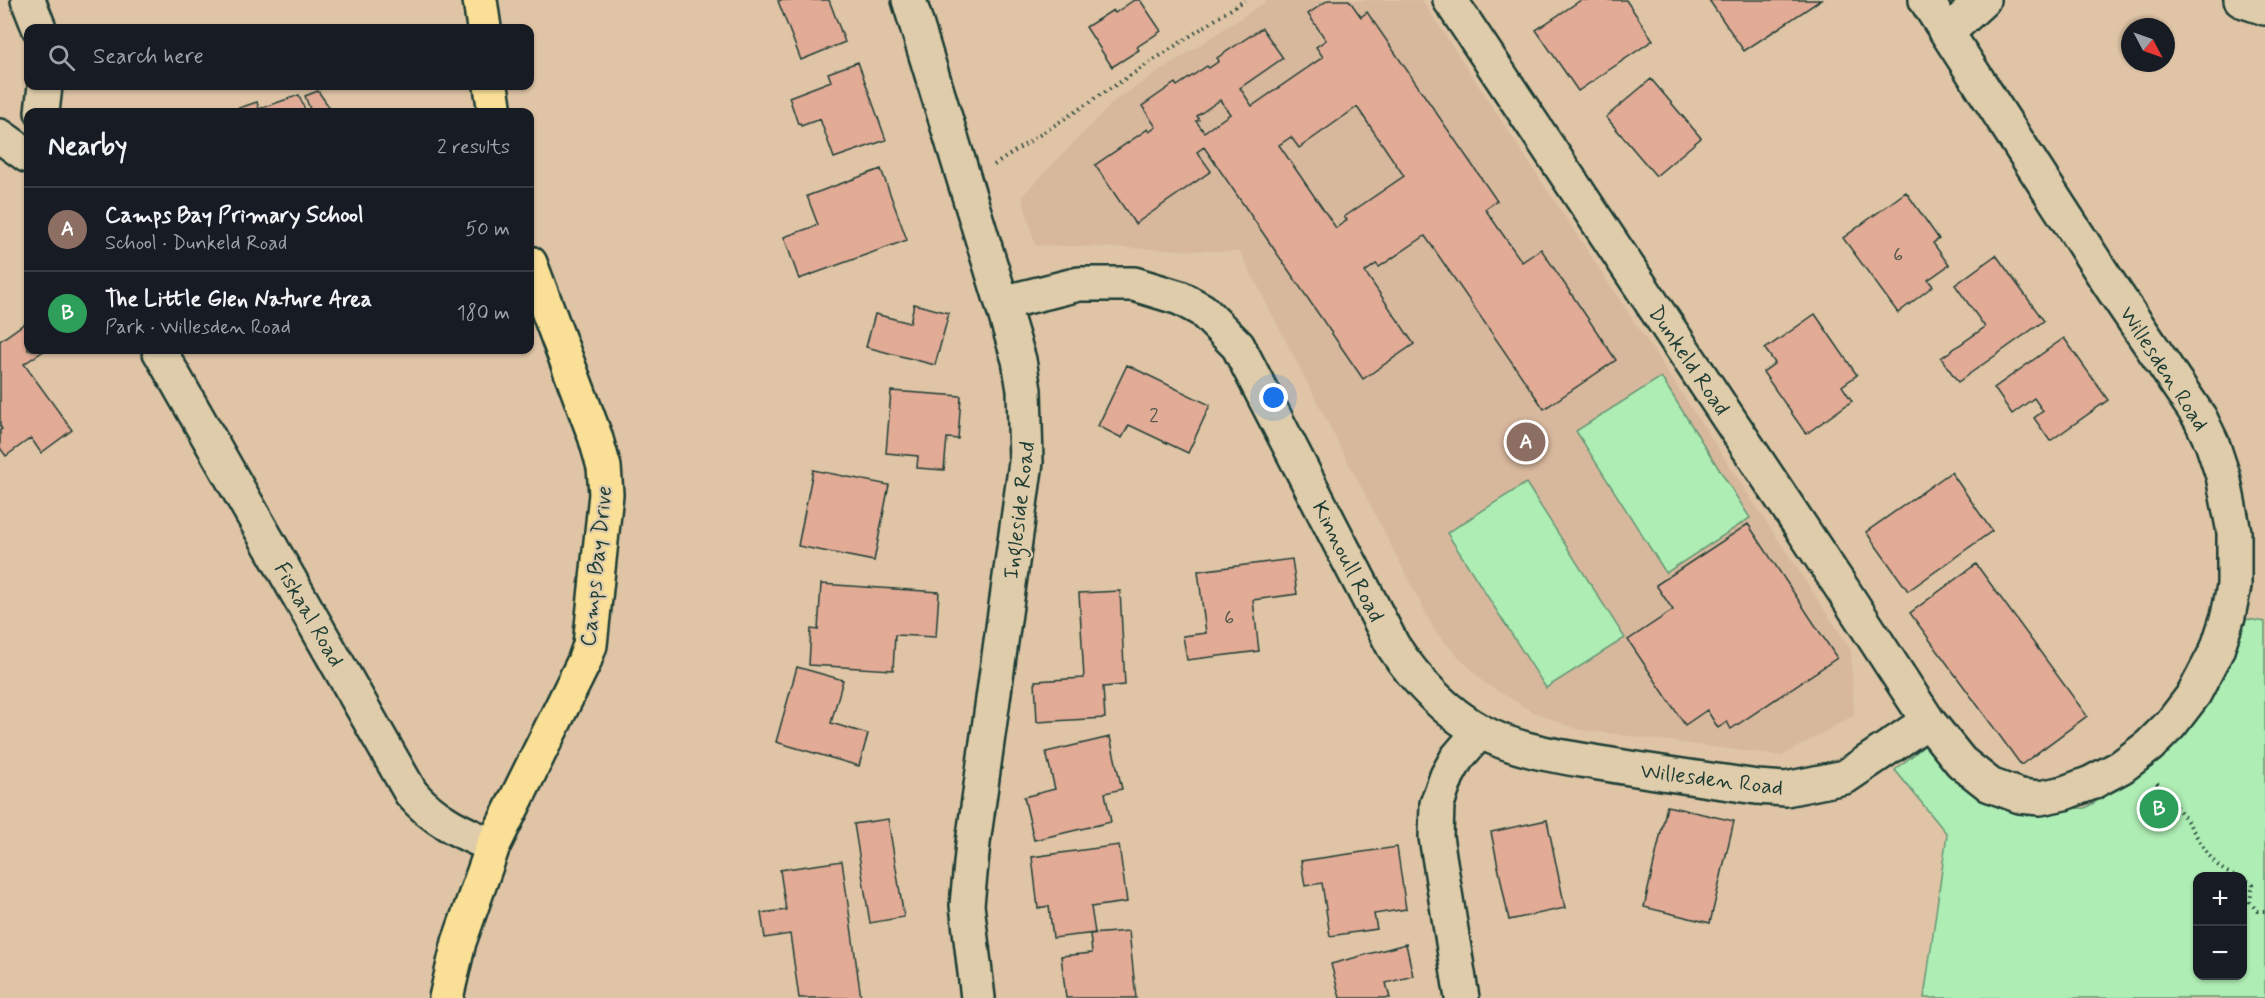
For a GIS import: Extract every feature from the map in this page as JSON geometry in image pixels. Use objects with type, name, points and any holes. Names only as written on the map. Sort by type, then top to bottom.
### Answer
[{"type":"main road","points":[[480,0],[483,24]]},
{"type":"main road","points":[[492,90],[494,108]]},
{"type":"main road","name":"Camps Bay Drive","points":[[446,998],[459,942],[493,846],[584,662],[590,645],[606,495],[604,467],[595,436],[534,274]]},
{"type":"street","points":[[28,0],[37,24]]},
{"type":"street","name":"Ingleside Road","points":[[909,0],[1019,360],[1024,390],[1026,462],[973,843],[967,905],[978,998]]},
{"type":"street","name":"Dunkeld Road","points":[[1450,0],[1844,590],[1928,721]]},
{"type":"street","name":"Willesden Road","points":[[1480,731],[1512,744],[1548,754],[1757,787],[1786,789],[1845,777],[1928,721],[1961,762],[1990,785],[2020,796],[2040,798],[2064,793],[2091,783],[2135,757],[2171,724],[2194,694],[2217,650],[2228,616],[2234,586],[2234,532],[2223,476],[2212,443],[2200,418],[2097,265],[1926,0]]},
{"type":"street","points":[[1948,32],[1983,0]]},
{"type":"street","points":[[2241,0],[2265,8]]},
{"type":"street","points":[[42,108],[45,90]]},
{"type":"street","name":"Kinnoull Road","points":[[1002,303],[1079,284],[1134,284],[1180,298],[1202,310],[1238,346],[1393,646],[1408,669],[1429,692],[1480,731]]},
{"type":"street","name":"Fiskaal Road","points":[[161,354],[411,793],[424,809],[447,825],[493,846]]},
{"type":"street","points":[[1462,998],[1436,837],[1437,804],[1447,776],[1457,758],[1480,731]]},
{"type":"path","points":[[1002,160],[1245,0]]},
{"type":"path","points":[[2135,757],[2186,819],[2215,863],[2226,872]]},
{"type":"path","points":[[2247,881],[2253,884],[2250,902],[2257,911],[2265,911]]},
{"type":"shaded area","points":[[1268,0],[1422,0],[1851,650],[1854,715],[1782,756],[1576,729],[1533,712],[1483,682],[1436,633],[1240,252],[1035,245],[1022,196],[1114,101]]},
{"type":"green space","points":[[1661,377],[1750,518],[1666,573],[1576,431]]},
{"type":"green space","points":[[1526,483],[1625,638],[1546,688],[1447,533]]},
{"type":"green space","points":[[2247,619],[2265,622],[2265,998],[1924,998],[1947,834],[1895,770],[1929,742],[2020,810],[2085,808],[2127,784],[2161,753],[2206,705],[2230,661]]},
{"type":"building","points":[[829,0],[845,42],[801,60],[778,1]]},
{"type":"building","points":[[1134,0],[1140,0],[1161,31],[1137,47],[1139,50],[1112,67],[1086,27],[1113,10],[1115,13]]},
{"type":"building","points":[[1328,0],[1349,0],[1361,17],[1367,12],[1497,201],[1485,209],[1522,262],[1541,249],[1616,360],[1544,409],[1425,236],[1379,267],[1376,264],[1365,272],[1414,344],[1363,379],[1204,147],[1197,152],[1211,171],[1135,224],[1095,165],[1148,129],[1149,132],[1156,127],[1142,106],[1175,83],[1177,86],[1207,66],[1209,68],[1219,61],[1217,58],[1262,28],[1283,58],[1240,88],[1252,106],[1323,57],[1316,47],[1326,40],[1308,14]],"holes":[[[1220,100],[1230,114],[1204,132],[1196,121],[1199,120],[1197,116]],[[1357,107],[1404,176],[1344,217],[1347,220],[1336,228],[1279,145],[1291,137],[1299,148]]]},
{"type":"building","points":[[1581,0],[1626,0],[1653,40],[1578,91],[1536,30]]},
{"type":"building","points":[[1709,0],[1821,0],[1744,51]]},
{"type":"building","points":[[858,62],[886,140],[834,158],[820,119],[801,126],[800,123],[798,124],[789,97],[831,81],[828,73]]},
{"type":"building","points":[[1651,79],[1701,138],[1656,176],[1606,117]]},
{"type":"building","points":[[318,91],[329,108],[310,108],[305,96]]},
{"type":"building","points":[[299,95],[304,108],[262,108]]},
{"type":"building","points":[[257,102],[259,108],[239,108]]},
{"type":"building","points":[[881,169],[907,240],[799,279],[784,237],[818,225],[807,196]]},
{"type":"building","points":[[1906,192],[1939,239],[1933,243],[1949,265],[1928,280],[1933,286],[1898,313],[1843,238]]},
{"type":"building","points":[[1996,255],[2044,321],[1958,382],[1941,358],[1985,327],[1955,285]]},
{"type":"building","points":[[914,304],[949,313],[935,365],[866,347],[875,314],[910,323]]},
{"type":"building","points":[[1815,314],[1857,375],[1842,386],[1852,401],[1806,434],[1763,372],[1775,363],[1765,349]]},
{"type":"building","points":[[24,324],[24,354],[39,354],[24,364],[72,430],[41,453],[31,438],[6,456],[0,448],[0,430],[2,429],[0,426],[0,341]]},
{"type":"building","points":[[2064,338],[2108,400],[2050,441],[2034,418],[2043,411],[2034,398],[2012,414],[1994,388]]},
{"type":"building","points":[[1127,365],[1210,405],[1188,453],[1129,425],[1122,438],[1098,426]]},
{"type":"building","points":[[891,391],[961,396],[958,439],[947,438],[944,470],[917,468],[918,456],[886,453]]},
{"type":"building","points":[[813,470],[889,485],[874,561],[798,546]]},
{"type":"building","points":[[1951,472],[1992,531],[1908,591],[1866,532]]},
{"type":"building","points":[[1748,524],[1837,658],[1731,729],[1727,722],[1718,728],[1707,710],[1685,725],[1628,640],[1673,610],[1656,585]]},
{"type":"building","points":[[1292,559],[1297,594],[1253,600],[1259,651],[1187,660],[1183,636],[1206,633],[1198,571]]},
{"type":"building","points":[[1976,564],[2087,716],[2021,765],[1910,613]]},
{"type":"building","points":[[821,584],[939,592],[936,637],[895,635],[893,670],[809,665],[811,629],[818,630]]},
{"type":"building","points":[[1120,591],[1125,685],[1103,687],[1105,718],[1037,722],[1035,681],[1084,678],[1079,593]]},
{"type":"building","points":[[797,667],[843,680],[831,723],[868,734],[859,766],[776,742]]},
{"type":"building","points":[[1110,737],[1122,789],[1105,793],[1111,822],[1034,840],[1024,797],[1055,789],[1046,752]]},
{"type":"building","points":[[1667,806],[1734,821],[1710,923],[1644,907]]},
{"type":"building","points":[[888,819],[904,917],[870,923],[854,824]]},
{"type":"building","points":[[1547,820],[1565,908],[1509,920],[1491,832]]},
{"type":"building","points":[[1119,845],[1127,902],[1091,907],[1095,933],[1053,938],[1049,906],[1038,908],[1032,857]]},
{"type":"building","points":[[1397,847],[1406,909],[1374,914],[1377,929],[1330,936],[1322,883],[1305,886],[1301,861]]},
{"type":"building","points":[[842,861],[861,998],[799,998],[790,934],[765,938],[761,913],[786,910],[780,870]]},
{"type":"building","points":[[1129,931],[1136,998],[1066,998],[1061,956],[1092,953],[1090,934]]},
{"type":"building","points":[[1406,944],[1413,976],[1386,983],[1390,998],[1340,998],[1331,964]]},
{"type":"place","name":"Camps Bay Primary School","points":[[1526,442]]},
{"type":"place","name":"The Little Glen Nature Area","points":[[2159,809]]}]
